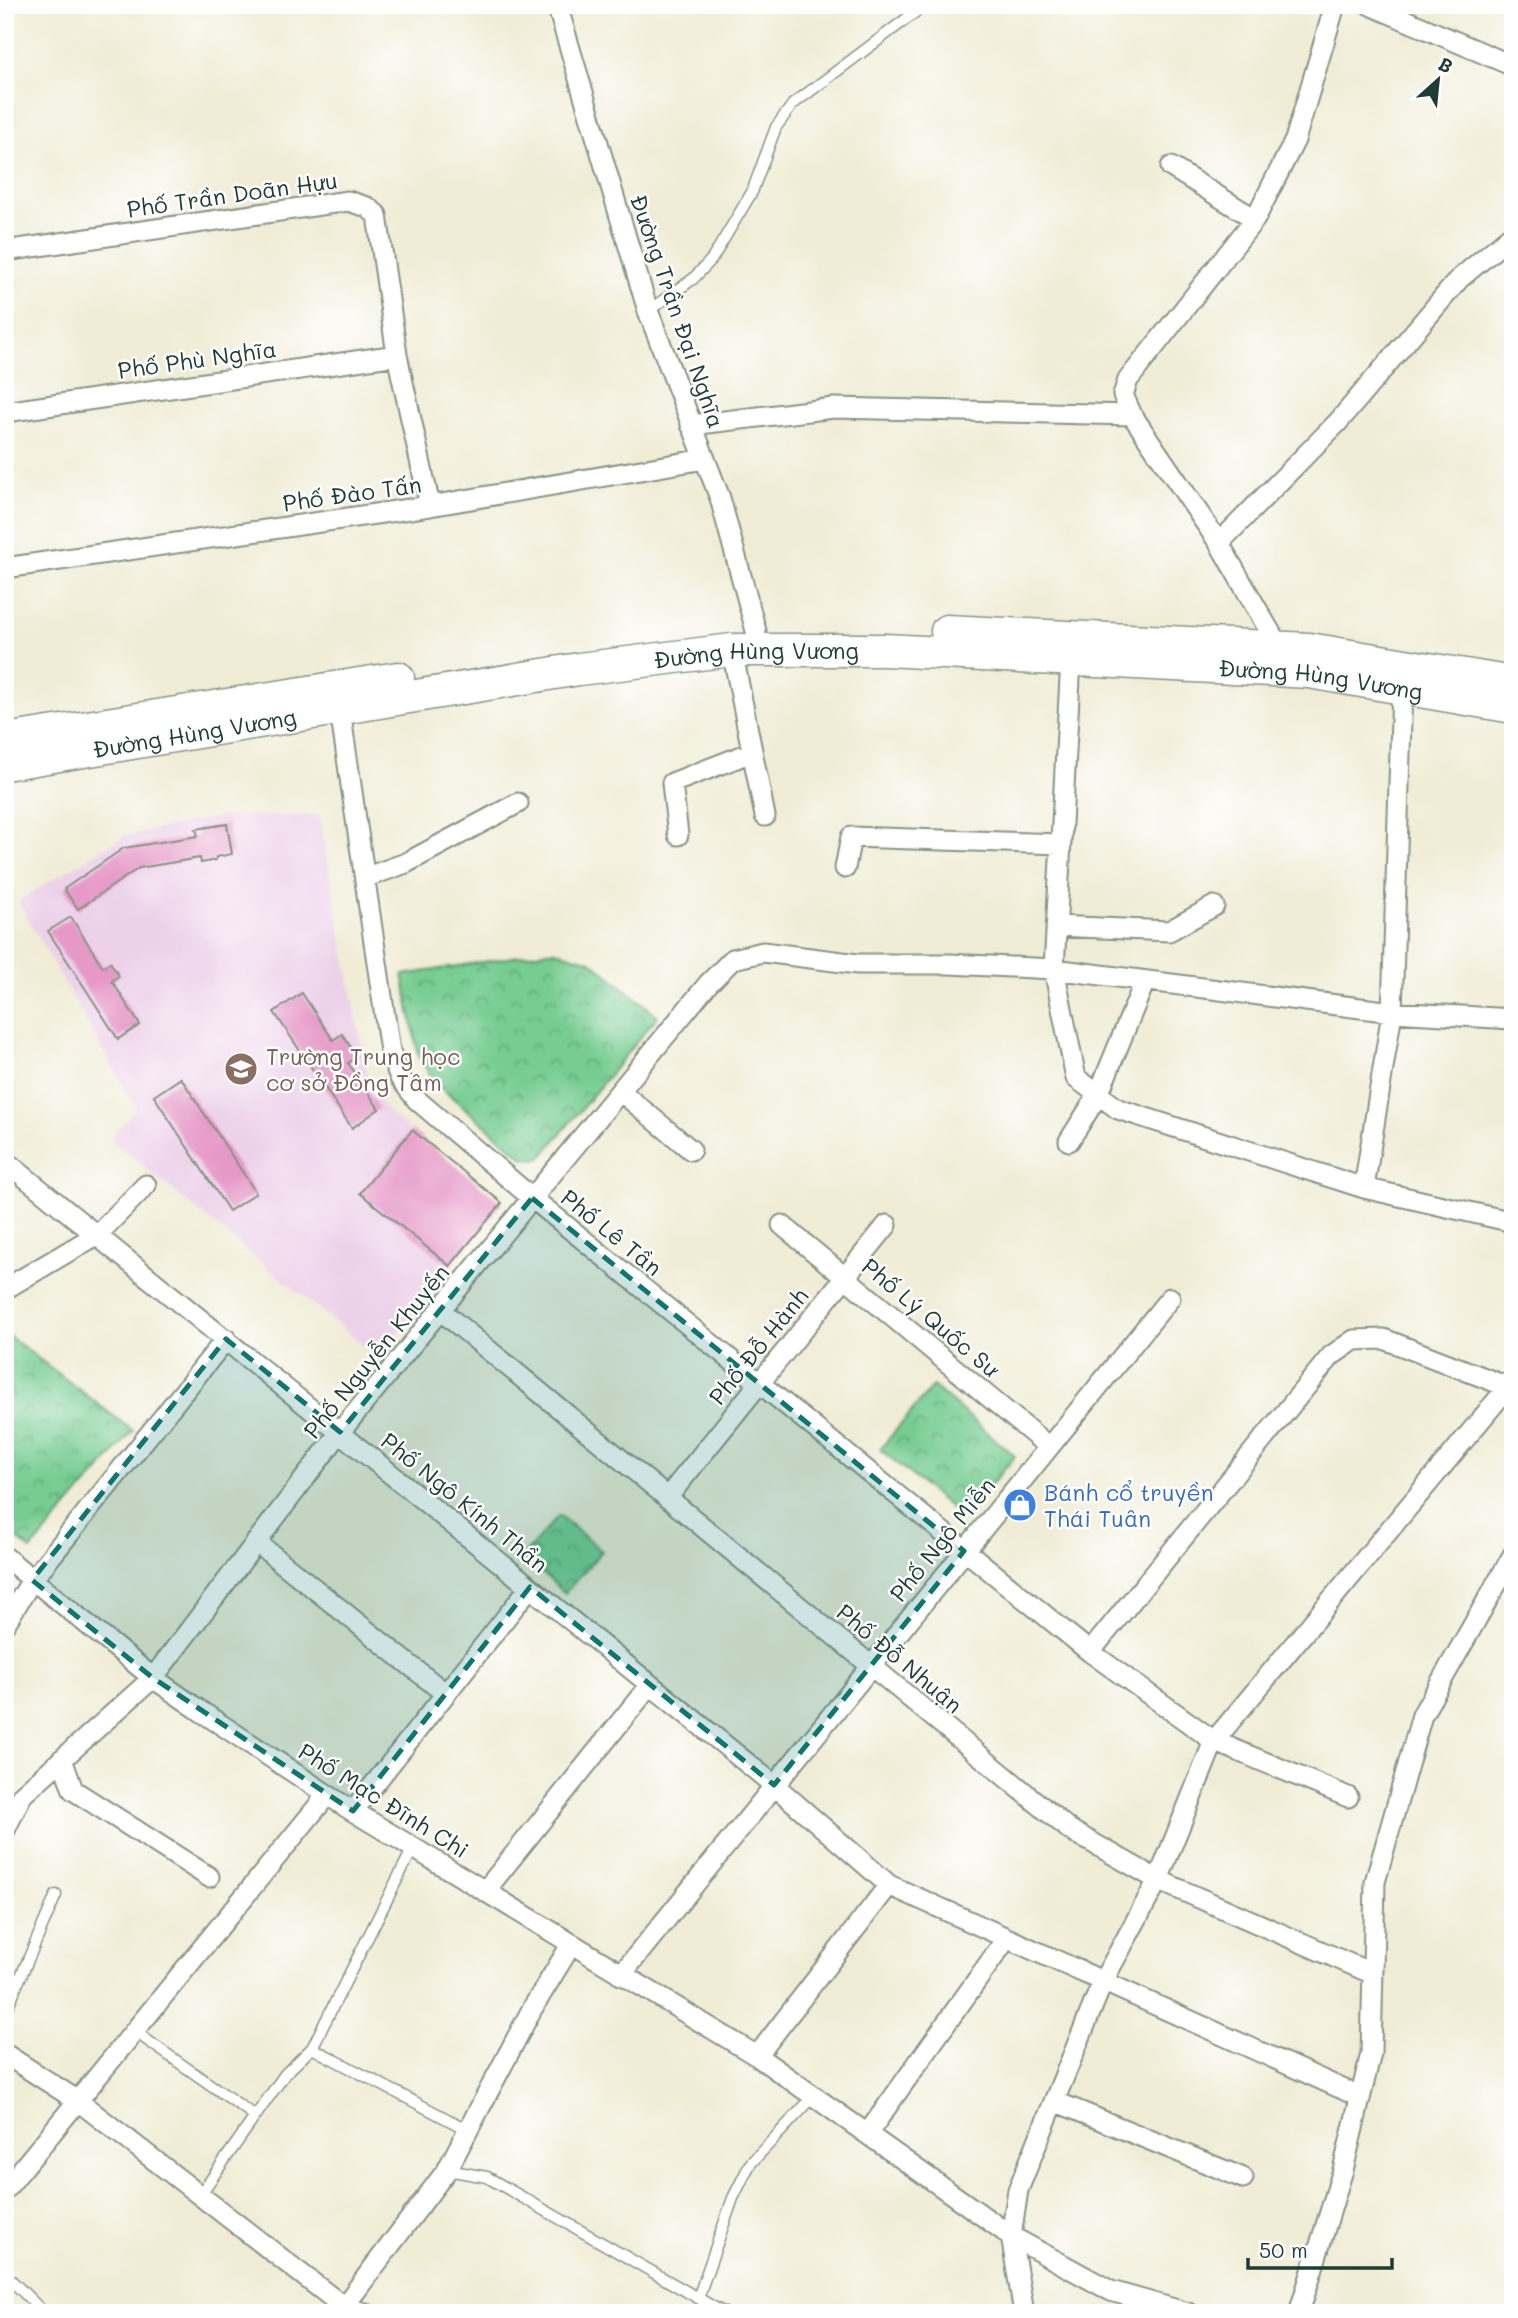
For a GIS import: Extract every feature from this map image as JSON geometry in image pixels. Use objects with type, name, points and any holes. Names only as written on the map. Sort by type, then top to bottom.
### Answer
[{"type":"main road","name":"Đường Hùng Vương","points":[[5,764],[579,669],[882,628],[1309,649],[1513,683]]},
{"type":"main road","name":"Đường Hùng Vương","points":[[5,740],[578,649],[750,644],[1309,672],[1513,707]]},
{"type":"street","name":"Đường Trần Đại Nghĩa","points":[[557,5],[648,311],[720,498],[750,644],[752,752],[765,816]]},
{"type":"street","points":[[1280,649],[1219,543],[1132,415],[1123,395],[1128,380],[1255,219],[1295,141],[1335,5]]},
{"type":"street","points":[[1370,5],[1513,66]]},
{"type":"street","points":[[1171,167],[1255,219]]},
{"type":"street","name":"Phố Trần Doãn Hựu","points":[[5,251],[348,201],[360,203],[377,215],[397,355],[430,506]]},
{"type":"street","points":[[1219,543],[1339,421],[1460,279],[1513,234]]},
{"type":"street","name":"Phố Phù Nghĩa","points":[[5,412],[397,355]]},
{"type":"street","points":[[691,425],[834,408],[1132,415]]},
{"type":"street","name":"Phố Đào Tấn","points":[[5,568],[430,506],[705,459]]},
{"type":"street","points":[[1071,660],[1054,969],[1076,1079],[1118,1109],[1364,1188],[1513,1222]]},
{"type":"street","points":[[1364,1188],[1392,1012],[1402,687]]},
{"type":"street","name":"Phố Lê Tần","points":[[340,710],[367,877],[390,1051],[400,1078],[417,1100],[532,1198],[1090,1652],[1214,1741],[1348,1797]]},
{"type":"street","points":[[678,835],[672,783],[752,752]]},
{"type":"street","points":[[367,877],[405,863],[518,803]]},
{"type":"street","points":[[845,868],[851,837],[1061,844]]},
{"type":"street","points":[[1056,926],[1169,931],[1214,906]]},
{"type":"street","name":"Phố Nguyễn Khuyến","points":[[5,1830],[11,1801],[22,1795],[153,1678],[340,1432],[719,970],[733,959],[763,952],[858,964],[949,964],[1054,969],[1392,1012],[1513,1019]]},
{"type":"street","points":[[1069,1141],[1098,1095],[1145,981]]},
{"type":"street","points":[[620,1091],[691,1150]]},
{"type":"street","name":"Phố Ngô Kính Thần","points":[[5,1161],[774,1785],[889,1885],[1360,2097]]},
{"type":"street","points":[[5,1289],[98,1234],[146,1185]]},
{"type":"street","name":"Phố Lý Quốc Sư","points":[[782,1225],[1049,1447]]},
{"type":"street","name":"Phố Đỗ Hành","points":[[667,1498],[887,1225]]},
{"type":"street","name":"Phố Ngô Miễn","points":[[621,1975],[1170,1298]]},
{"type":"street","name":"Phố Đỗ Nhuận","points":[[440,1310],[1070,1830],[1158,1880],[1373,1974]]},
{"type":"street","points":[[5,1623],[32,1580],[226,1339]]},
{"type":"street","points":[[1024,2313],[1011,2236],[1017,2190],[1103,1981],[1158,1880],[1214,1741],[1511,1384],[1384,1339],[1354,1340],[1331,1356],[1090,1652]]},
{"type":"street","points":[[256,1542],[446,1694]]},
{"type":"street","points":[[1298,2313],[1343,2171],[1371,2053],[1375,1882],[1422,1715],[1513,1555]]},
{"type":"street","name":"Phố Mạc Đĩnh Chi","points":[[5,1557],[153,1678],[327,1795],[757,2056],[1011,2236]]},
{"type":"street","points":[[353,1811],[530,1587]]},
{"type":"street","points":[[485,1891],[650,1685]]},
{"type":"street","points":[[62,1759],[73,1790],[209,1877]]},
{"type":"street","points":[[5,2190],[327,1795]]},
{"type":"street","points":[[757,2056],[889,1885]]},
{"type":"street","points":[[868,2133],[1007,1938]]},
{"type":"street","points":[[342,2310],[447,2170],[532,2009],[571,1945]]},
{"type":"street","points":[[5,2054],[78,2101],[342,2310],[365,2313]]},
{"type":"street","points":[[1054,2101],[1243,2178]]},
{"type":"street","points":[[1011,2236],[1111,2291],[1188,2313]]},
{"type":"lane","points":[[648,311],[674,295],[712,259],[752,192],[776,127],[793,104],[925,5]]},
{"type":"lane","points":[[200,2195],[285,2074],[312,2048],[413,1848]]},
{"type":"lane","points":[[5,2012],[56,1895]]},
{"type":"lane","points":[[134,2031],[255,2116]]},
{"type":"lane","points":[[312,2048],[468,2130]]},
{"type":"lane","points":[[698,2298],[733,2198],[750,2164],[815,2095]]},
{"type":"lane","points":[[447,2170],[487,2177],[724,2313]]},
{"type":"lane","points":[[5,2273],[44,2313]]},
{"type":"highlighted area","points":[[532,1198],[964,1551],[774,1785],[530,1587],[353,1811],[153,1678],[32,1580],[226,1339],[340,1432]]},
{"type":"shaded area","name":"Trường Trung học cơ sở Đồng Tâm","points":[[319,815],[370,1089],[390,1114],[502,1203],[378,1357],[110,1139],[136,1108],[18,901],[124,836],[218,817]]},
{"type":"green space","points":[[554,950],[591,961],[658,1016],[540,1159],[524,1158],[434,1082],[418,1054],[403,975]]},
{"type":"green space","points":[[5,1333],[133,1431],[31,1550],[5,1528]]},
{"type":"green space","points":[[933,1386],[1015,1456],[963,1518],[880,1449]]},
{"type":"green space","points":[[559,1515],[602,1551],[565,1593],[523,1556]]},
{"type":"building","points":[[227,824],[232,854],[201,863],[200,858],[139,868],[78,909],[64,889],[124,848],[198,836],[196,829]]},
{"type":"building","points":[[71,917],[103,967],[110,962],[119,976],[112,981],[140,1025],[118,1039],[48,931]]},
{"type":"building","points":[[302,993],[333,1040],[342,1034],[357,1057],[348,1063],[379,1109],[352,1128],[274,1012]]},
{"type":"building","points":[[181,1078],[256,1193],[229,1211],[154,1096]]},
{"type":"building","points":[[412,1130],[502,1203],[450,1266],[360,1193]]},
{"type":"place","name":"Trường Trung học cơ sở Đồng Tâm","points":[[241,1069]]},
{"type":"place","name":"Bánh cổ truyền Thái Tuân","points":[[1020,1505]]}]
